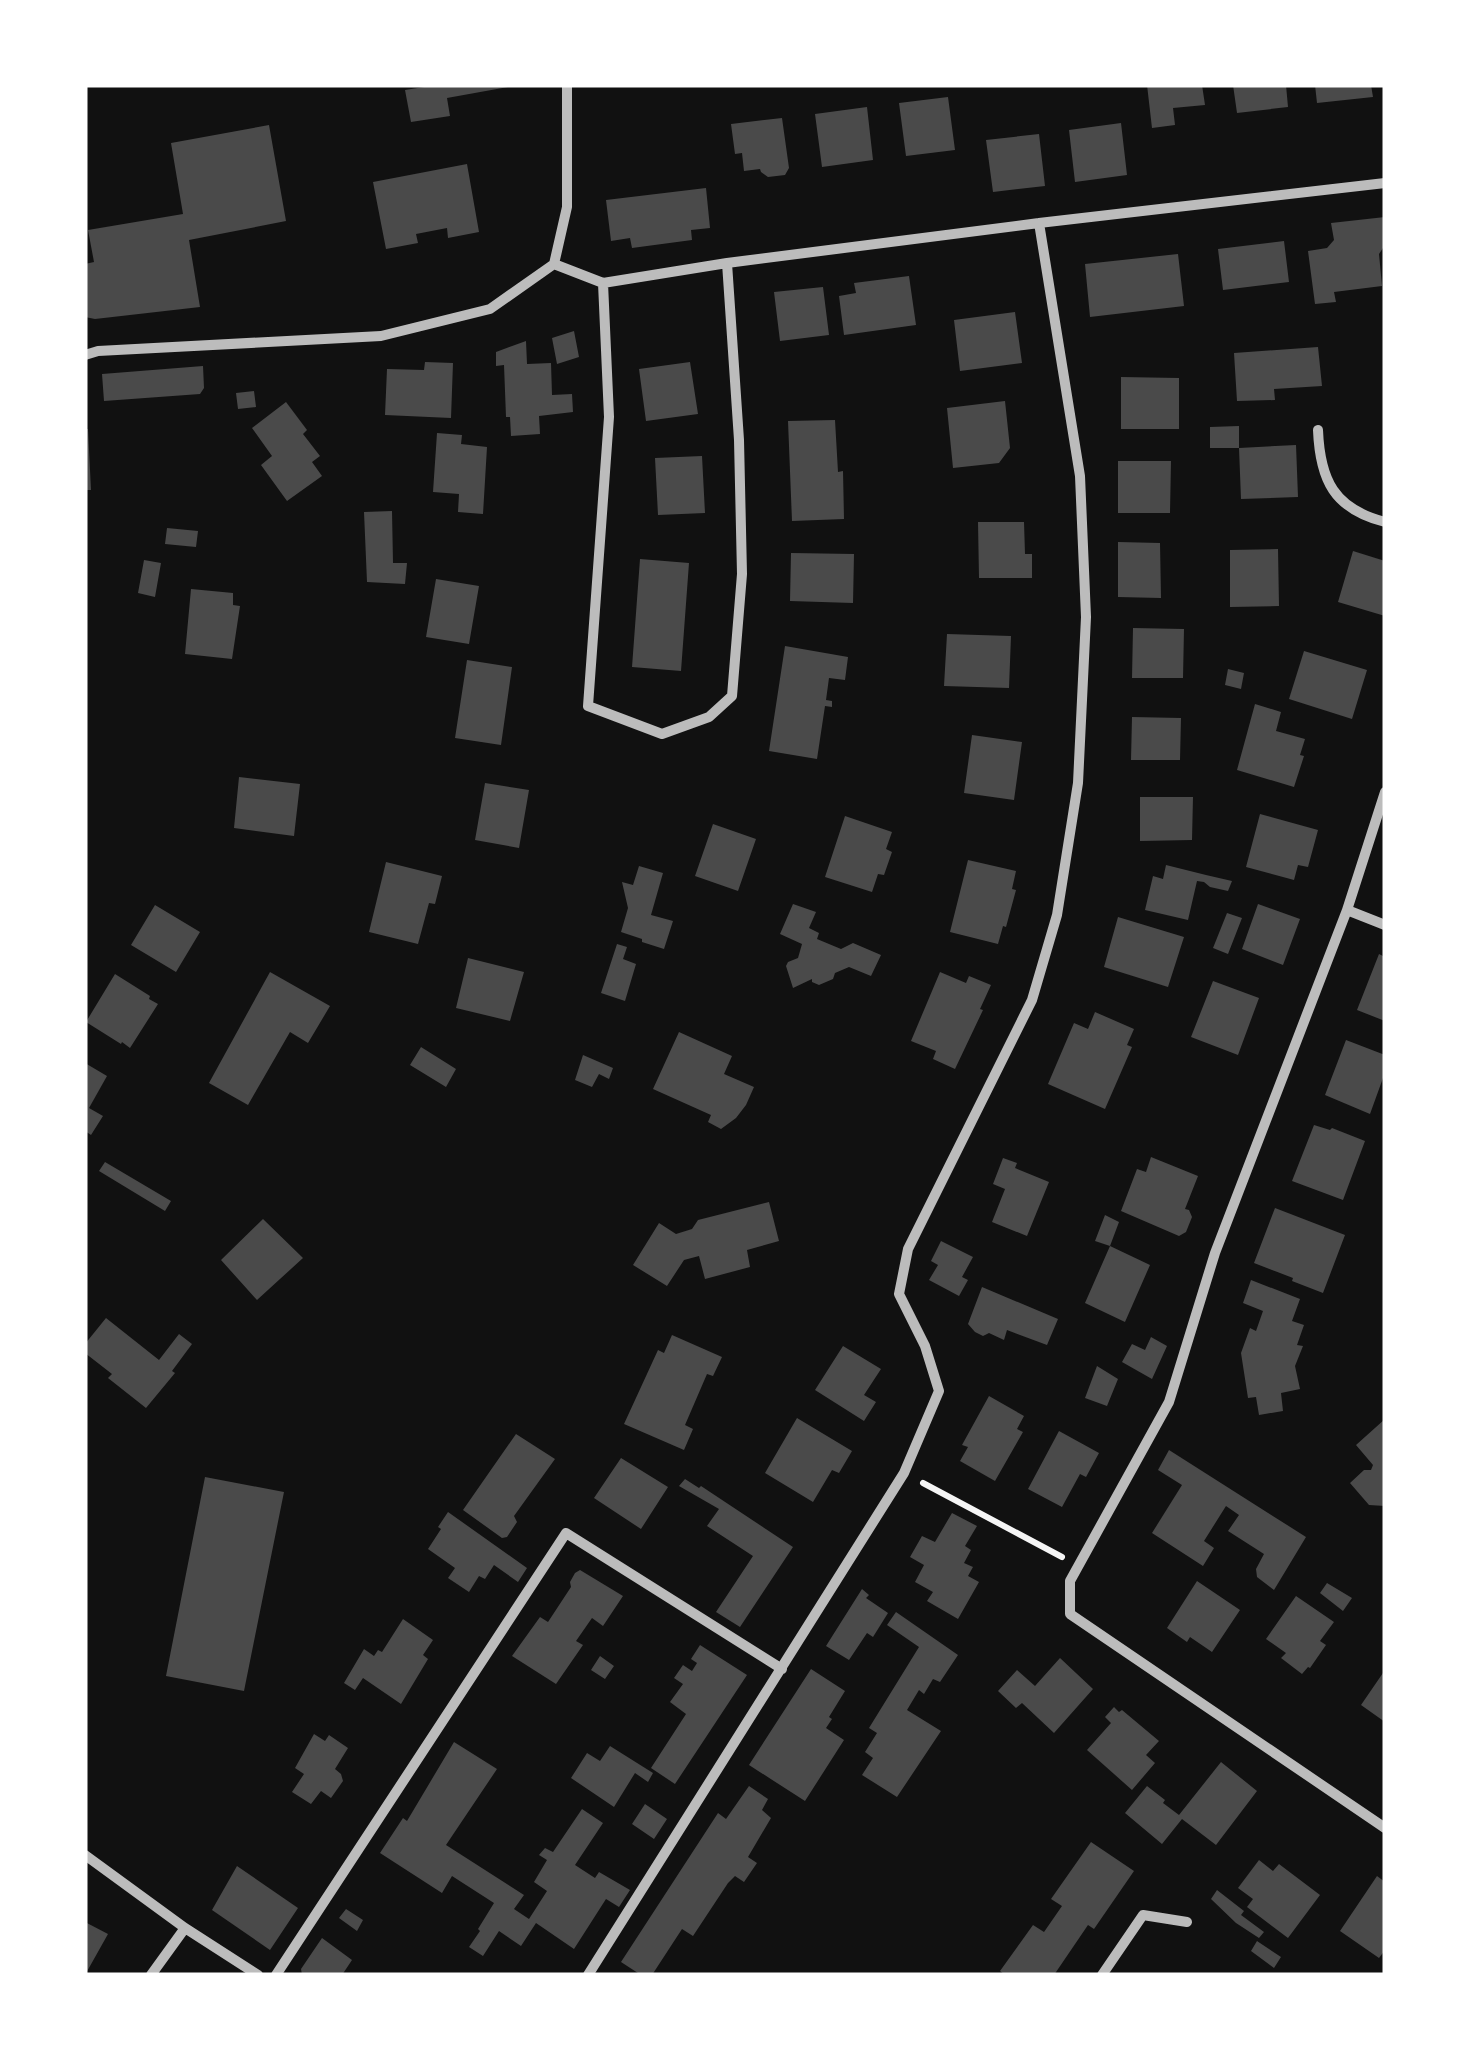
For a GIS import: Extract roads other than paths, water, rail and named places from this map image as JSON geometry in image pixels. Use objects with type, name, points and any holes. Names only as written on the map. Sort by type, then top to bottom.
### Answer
[{"type":"street","points":[[85,355],[98,351],[381,336],[490,309],[554,264],[566,206],[568,85]]},
{"type":"street","points":[[554,264],[603,283],[727,262],[1385,183]]},
{"type":"street","points":[[588,1975],[904,1472],[939,1392],[926,1346],[899,1294],[908,1249],[1032,1000],[1057,915],[1078,783],[1086,617],[1080,476],[1039,223]]},
{"type":"street","points":[[603,283],[609,417],[588,706],[662,734],[709,717],[732,696],[742,574],[739,440],[727,262]]},
{"type":"street","points":[[1318,430],[1319,458],[1337,498],[1369,518],[1385,522]]},
{"type":"street","points":[[1385,792],[1347,910],[1215,1253],[1169,1402],[1070,1580],[1070,1614],[1385,1828]]},
{"type":"street","points":[[1347,910],[1385,925]]},
{"type":"street","points":[[276,1975],[566,1533],[782,1669]]},
{"type":"street","points":[[85,1855],[258,1975]]},
{"type":"street","points":[[1102,1975],[1143,1915],[1187,1922]]},
{"type":"street","points":[[150,1975],[185,1928]]}]
